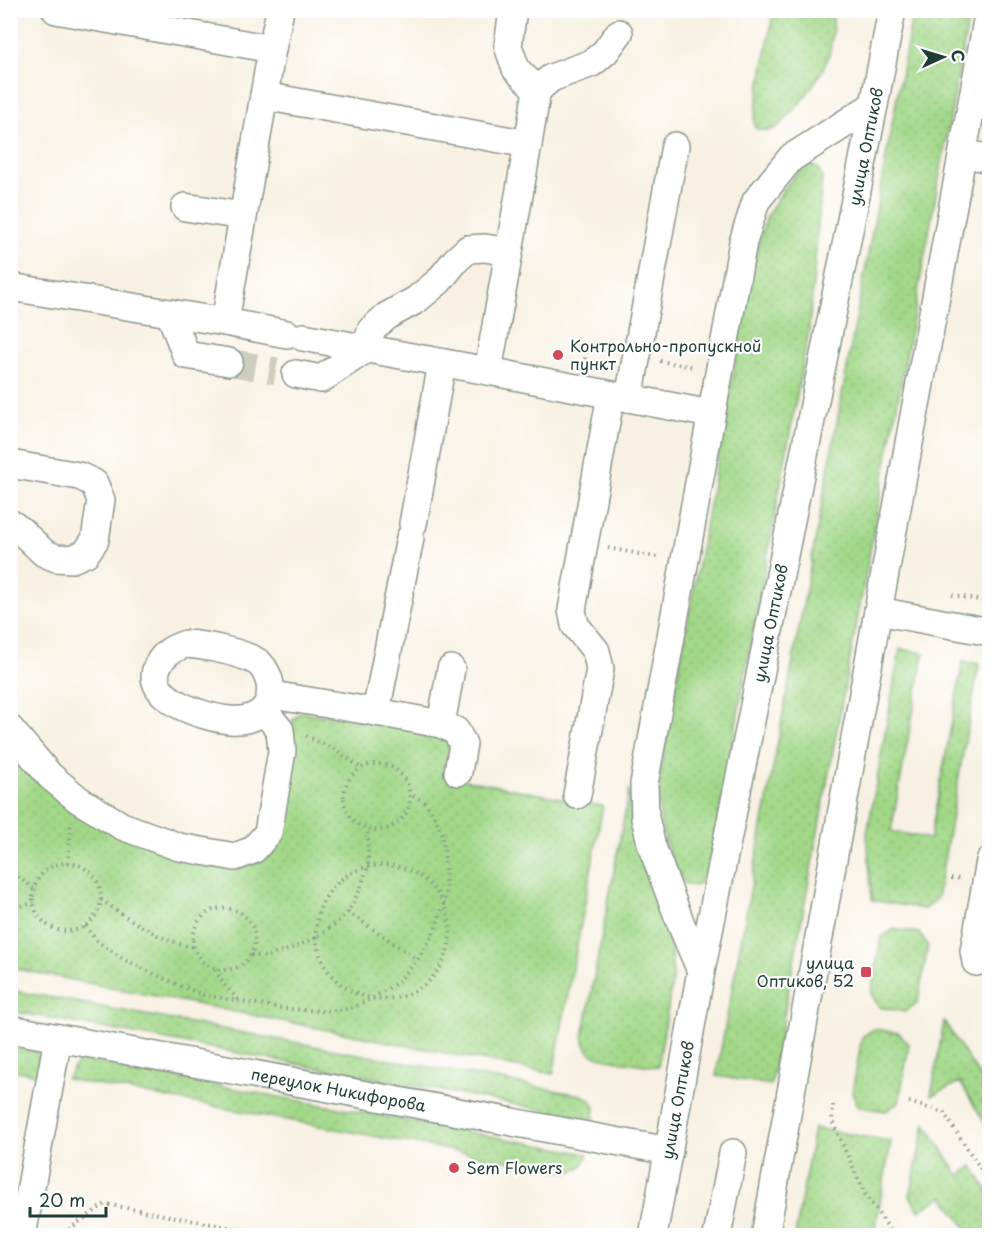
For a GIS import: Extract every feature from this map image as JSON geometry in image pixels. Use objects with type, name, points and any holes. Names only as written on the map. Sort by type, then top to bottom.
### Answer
[{"type":"street","points":[[225,322],[280,10]]},
{"type":"street","points":[[513,10],[507,46],[516,69],[537,90]]},
{"type":"street","name":"улица Оптиков","points":[[653,1236],[701,971],[892,10]]},
{"type":"street","points":[[765,1236],[989,10]]},
{"type":"street","points":[[63,11],[272,49]]},
{"type":"street","points":[[488,371],[537,90],[551,78],[592,63],[619,33]]},
{"type":"street","points":[[264,96],[528,144]]},
{"type":"street","points":[[701,971],[652,847],[645,818],[644,784],[743,242],[756,201],[791,158],[874,105]]},
{"type":"street","points":[[577,795],[600,669],[596,651],[575,625],[572,610],[675,146]]},
{"type":"street","points":[[963,153],[990,159]]},
{"type":"street","points":[[185,207],[243,216]]},
{"type":"street","points":[[284,372],[321,379],[366,349],[371,330],[387,316],[416,300],[439,281],[468,249],[485,248],[509,252]]},
{"type":"street","points":[[10,287],[225,322],[711,414]]},
{"type":"street","points":[[170,313],[186,355],[229,362]]},
{"type":"street","points":[[376,712],[442,363]]},
{"type":"street","points":[[10,464],[79,476],[94,483],[101,500],[95,540],[86,553],[72,559],[56,558],[44,554],[20,530],[10,524]]},
{"type":"street","points":[[878,611],[990,632]]},
{"type":"street","points":[[441,724],[451,669]]},
{"type":"street","points":[[10,729],[50,776],[79,800],[122,826],[179,847],[235,857],[253,850],[268,834],[282,751],[272,712],[376,712],[441,724],[456,730],[463,744],[458,772]]},
{"type":"street","points":[[976,962],[974,951],[990,861]]},
{"type":"street","name":"переулок Никифорова","points":[[10,1029],[669,1151]]},
{"type":"street","points":[[22,1236],[20,1187],[58,1038]]},
{"type":"street","points":[[717,1236],[733,1153]]},
{"type":"path","points":[[658,361],[687,366]]},
{"type":"path","points":[[980,441],[990,442]]},
{"type":"path","points":[[621,551],[651,557]]},
{"type":"path","points":[[952,595],[990,602]]},
{"type":"path","points":[[272,712],[302,734],[334,749],[360,767]]},
{"type":"path","points":[[381,763],[401,773],[407,783],[410,803],[407,812],[395,825],[386,829],[368,829],[359,825],[346,811],[343,791],[346,782],[360,767],[381,763]]},
{"type":"path","points":[[86,926],[97,941],[128,961],[203,995],[287,1009],[322,1011],[348,1009],[372,999],[397,983],[418,959],[435,932],[444,904],[446,891],[442,834],[434,815],[424,802],[410,794]]},
{"type":"path","points":[[68,863],[71,824],[79,800]]},
{"type":"path","points":[[250,955],[265,957],[315,939],[334,926],[348,912],[360,890],[368,866],[368,829]]},
{"type":"path","points":[[68,863],[79,866],[89,871],[96,879],[100,889],[99,910],[86,926],[77,930],[58,930],[49,926],[37,912],[34,903],[34,889],[47,870],[68,863]]},
{"type":"path","points":[[386,865],[405,868],[428,882],[444,904],[450,924],[449,945],[442,965],[429,981],[412,993],[392,999],[372,999],[351,992],[333,978],[321,960],[315,939],[316,919],[323,901],[334,885],[350,873],[368,866],[386,865]]},
{"type":"path","points":[[10,868],[34,889]]},
{"type":"path","points":[[101,900],[149,930],[177,944],[193,947]]},
{"type":"path","points":[[10,909],[34,903]]},
{"type":"path","points":[[218,908],[238,911],[252,925],[255,935],[250,955],[244,963],[235,968],[214,969],[198,957],[193,947],[192,937],[200,918],[218,908]]},
{"type":"path","points":[[348,912],[418,959]]},
{"type":"path","points":[[214,969],[224,985],[241,1002]]},
{"type":"path","points":[[909,1102],[944,1113],[990,1183]]},
{"type":"path","points":[[833,1105],[832,1121],[865,1194],[894,1236]]},
{"type":"path","points":[[59,1236],[105,1204],[276,1236]]},
{"type":"green space","points":[[775,11],[828,11],[833,20],[833,26],[829,55],[816,80],[781,124],[771,130],[764,130],[755,128],[754,121]]},
{"type":"green space","points":[[913,11],[970,11],[771,1085],[716,1076]]},
{"type":"green space","points":[[810,165],[818,168],[822,178],[809,330],[708,876],[704,882],[695,886],[684,883],[670,855],[661,825],[657,788],[755,255],[767,216],[783,190],[801,168]]},
{"type":"green space","points":[[900,649],[924,653],[891,831],[930,839],[963,661],[979,664],[937,899],[924,909],[872,900],[867,834]]},
{"type":"green space","points":[[301,712],[435,732],[448,742],[450,751],[445,776],[603,806],[553,1074],[11,968],[10,747],[43,785],[240,868],[259,862],[274,853],[296,740],[289,738],[293,720]]},
{"type":"green space","points":[[629,790],[632,828],[662,913],[671,948],[673,977],[658,1067],[613,1060],[592,1054],[583,1037]]},
{"type":"green space","points":[[894,929],[919,933],[928,946],[918,1002],[905,1012],[879,1007],[871,993],[881,938]]},
{"type":"green space","points":[[10,990],[581,1095],[590,1099],[595,1107],[594,1119],[11,1011]]},
{"type":"green space","points":[[944,1021],[989,1091],[989,1130],[960,1082],[931,1096]]},
{"type":"green space","points":[[874,1029],[899,1033],[909,1045],[899,1102],[886,1111],[859,1107],[852,1093],[862,1037]]},
{"type":"green space","points":[[10,1047],[37,1052],[41,1075],[11,1070]]},
{"type":"green space","points":[[79,1060],[588,1154],[581,1167],[568,1172],[66,1079]]},
{"type":"green space","points":[[925,1123],[959,1176],[973,1166],[989,1193],[989,1235],[971,1235],[943,1196],[919,1211],[910,1196]]},
{"type":"green space","points":[[814,1128],[891,1141],[874,1235],[795,1235]]},
{"type":"tunnel","points":[[229,362],[276,371]]},
{"type":"place","name":"Контрольно-пропускной пункт","points":[[558,355]]},
{"type":"place","name":"улица Оптиков, 52","points":[[866,972]]},
{"type":"place","name":"Sem Flowers","points":[[454,1168]]}]
